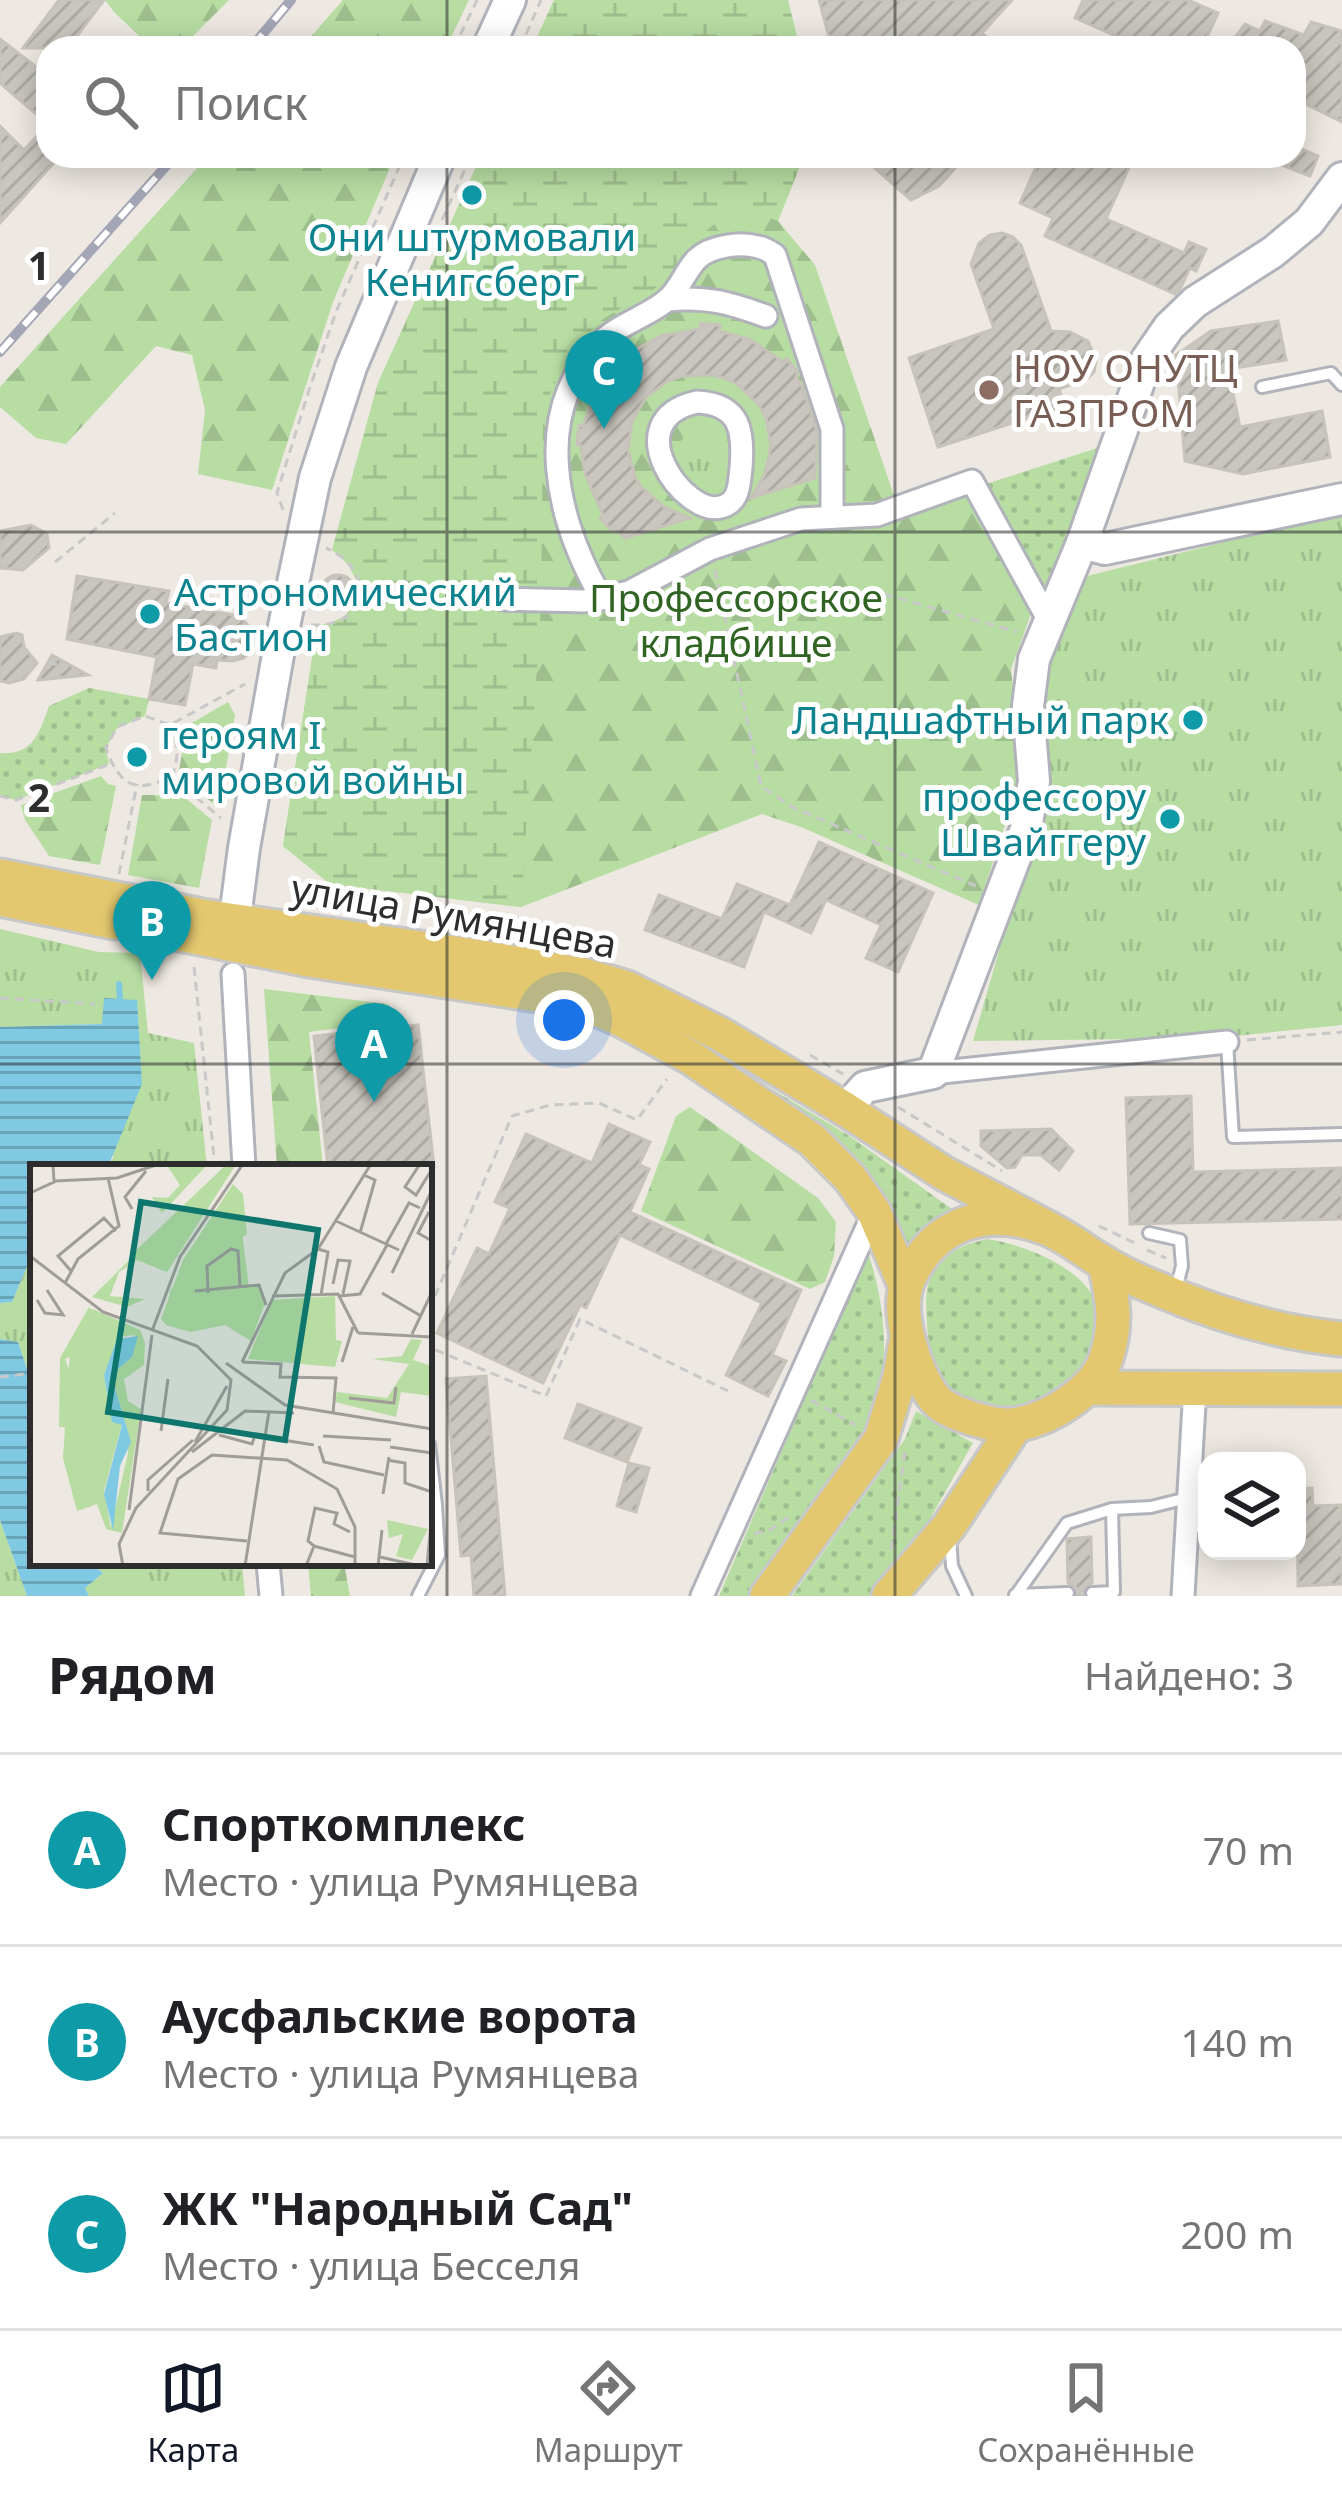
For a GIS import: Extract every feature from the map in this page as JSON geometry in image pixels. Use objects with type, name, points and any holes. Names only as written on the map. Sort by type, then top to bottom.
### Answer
[{"type":"main road","name":"улица Румянцева","points":[[0,875],[233,946],[475,956],[584,975],[652,1000],[855,1098],[945,1174],[1050,1229]]},
{"type":"main road","name":"улица Румянцева","points":[[0,899],[309,960],[585,1004],[690,1057],[812,1140],[850,1178],[874,1212],[905,1285]]},
{"type":"main road","points":[[767,1596],[881,1439],[907,1340],[905,1285],[923,1251],[952,1228],[976,1219],[1013,1218],[1050,1229],[1105,1263],[1178,1281],[1304,1335],[1342,1340]]},
{"type":"main road","points":[[907,1340],[938,1404],[971,1419],[1016,1425],[1054,1412],[1086,1388],[1103,1366],[1115,1310],[1105,1263]]},
{"type":"main road","points":[[1086,1388],[1342,1389]]},
{"type":"main road","points":[[889,1596],[949,1526],[1016,1425]]},
{"type":"street","points":[[494,36],[511,0]]},
{"type":"street","points":[[244,1164],[233,946],[278,656],[315,478],[351,367],[435,168]]},
{"type":"street","points":[[933,1073],[1026,829],[1034,781],[1029,682],[1147,359],[1168,327],[1195,302],[1310,222],[1342,178]]},
{"type":"street","points":[[668,300],[698,257],[718,247],[759,247],[775,255],[832,429],[832,517]]},
{"type":"street","points":[[602,599],[571,534],[559,485],[555,436],[563,398],[580,367],[602,340],[668,300],[713,299],[766,316]]},
{"type":"street","points":[[686,404],[719,406],[741,430],[739,492],[721,507],[698,503],[671,476],[659,455],[663,424],[686,404]]},
{"type":"street","points":[[502,594],[584,602],[602,599],[629,592],[710,549],[801,519],[877,514],[972,481],[1045,629]]},
{"type":"street","points":[[1082,543],[1105,549],[1342,499]]},
{"type":"street","points":[[721,507],[734,542]]},
{"type":"street","points":[[855,1098],[933,1073],[1227,1042]]},
{"type":"street","points":[[702,1596],[874,1212]]},
{"type":"street","points":[[1183,1596],[1197,1527],[1190,1498],[1195,1387]]},
{"type":"street","points":[[268,1566],[271,1596]]},
{"type":"lane","points":[[1262,387],[1331,373],[1342,386]]},
{"type":"lane","points":[[1227,1042],[1233,1137],[1342,1134]]},
{"type":"lane","points":[[1149,1233],[1180,1240],[1178,1281]]},
{"type":"lane","points":[[418,1596],[439,1555],[432,1470]]},
{"type":"lane","points":[[1014,1595],[1067,1522],[1112,1509],[1190,1498]]},
{"type":"lane","points":[[1092,1592],[1115,1594],[1112,1509]]},
{"type":"lane","points":[[949,1526],[952,1567],[966,1596]]},
{"type":"lane","points":[[1014,1595],[1068,1593]]},
{"type":"path","points":[[460,36],[477,0]]},
{"type":"path","points":[[526,36],[542,0]]},
{"type":"path","points":[[285,517],[277,493],[309,390],[336,312],[399,168]]},
{"type":"path","points":[[442,219],[465,168]]},
{"type":"path","points":[[55,562],[115,513]]},
{"type":"path","points":[[309,625],[334,623],[361,598],[362,590],[346,561],[326,548]]},
{"type":"path","points":[[710,549],[761,786],[792,806],[988,891]]},
{"type":"path","points":[[362,590],[502,594]]},
{"type":"path","points":[[884,594],[1028,635],[1045,629]]},
{"type":"path","points":[[48,662],[68,668]]},
{"type":"path","points":[[170,725],[251,681]]},
{"type":"path","points":[[145,716],[170,725],[178,762],[172,776],[153,786],[130,784],[114,771],[106,748],[117,728],[145,716]]},
{"type":"path","points":[[0,796],[16,800],[112,764]]},
{"type":"path","points":[[172,776],[227,822]]},
{"type":"path","points":[[119,876],[136,784]]},
{"type":"path","points":[[194,960],[215,1164]]},
{"type":"path","points":[[0,998],[95,1004]]},
{"type":"path","points":[[1227,1042],[1342,1032]]},
{"type":"path","points":[[802,1050],[855,1098],[1013,1179]]},
{"type":"path","points":[[432,1303],[512,1116],[550,1105],[599,1103],[637,1120],[669,1075]]},
{"type":"path","points":[[1087,1220],[1178,1281]]},
{"type":"path","points":[[432,1349],[546,1396],[580,1319],[728,1391]]},
{"type":"path","points":[[0,1377],[30,1373]]},
{"type":"path","points":[[739,1537],[770,1530],[807,1503]]},
{"type":"green space","points":[[105,0],[229,0],[193,36],[139,36]]},
{"type":"green space","points":[[343,0],[469,0],[452,36],[312,36]]},
{"type":"green space","points":[[554,0],[788,0],[797,36],[538,36]]},
{"type":"green space","points":[[197,168],[390,168],[333,302],[272,490],[198,474],[205,410],[192,355],[156,346],[66,444],[36,438],[0,407],[0,387]]},
{"type":"green space","name":"Профессорское кладбище","points":[[476,168],[799,168],[778,221],[815,265],[900,513],[968,491],[1035,603],[1011,669],[1022,773],[979,905],[762,814],[521,907],[330,884],[283,846],[317,626],[345,616],[362,591],[346,561],[332,550],[378,383]]},
{"type":"green space","points":[[476,168],[799,168],[778,221],[736,205],[687,248],[664,283],[603,319],[572,349],[551,390],[543,423],[541,606],[521,907],[330,884],[283,846],[317,626],[348,614],[360,595],[355,573],[332,550],[378,383]]},
{"type":"green space","points":[[705,428],[726,436],[734,457],[726,478],[705,486],[684,478],[676,457],[684,436]]},
{"type":"green space","points":[[1113,443],[1047,604],[983,485]]},
{"type":"green space","name":"Ландшафтный парк","points":[[1342,513],[1342,1025],[1215,1038],[973,1041],[1043,781],[1045,659],[1087,576]]},
{"type":"green space","points":[[89,688],[149,699],[145,716],[117,728],[106,748],[109,764],[16,800],[0,796],[0,753],[28,746],[49,706]]},
{"type":"green space","points":[[228,702],[235,715],[219,808],[178,776],[181,729]]},
{"type":"green space","points":[[101,776],[116,786],[100,865],[49,856],[25,820],[21,805]]},
{"type":"green space","points":[[173,788],[212,820],[199,888],[128,875],[142,795]]},
{"type":"green space","points":[[0,929],[99,952],[140,953],[148,1033],[194,1043],[207,1164],[110,1164],[113,1158],[103,1024],[0,1027]]},
{"type":"green space","points":[[264,989],[388,1004],[395,1021],[309,1032],[323,1164],[277,1164]]},
{"type":"green space","points":[[722,1059],[848,1135],[959,1214],[909,1251],[892,1216]]},
{"type":"green space","points":[[690,1107],[818,1198],[836,1222],[834,1256],[825,1282],[810,1289],[641,1211],[676,1116]]},
{"type":"green space","points":[[987,1239],[1036,1253],[1069,1271],[1092,1295],[1098,1310],[1096,1337],[1083,1365],[1039,1397],[992,1411],[972,1408],[955,1398],[941,1381],[932,1357],[926,1312],[931,1277],[944,1258]]},
{"type":"green space","points":[[868,1252],[879,1292],[884,1356],[868,1424],[752,1596],[719,1596]]},
{"type":"green space","points":[[30,1259],[30,1378],[18,1342],[0,1339],[0,1303],[12,1302]]},
{"type":"green space","points":[[916,1411],[973,1443],[915,1545],[872,1596],[792,1596],[905,1439]]},
{"type":"green space","points":[[0,1520],[27,1596],[0,1596]]},
{"type":"green space","points":[[94,1566],[242,1566],[245,1596],[89,1596],[85,1588],[103,1573]]},
{"type":"green space","points":[[308,1566],[345,1566],[350,1596],[311,1596]]},
{"type":"water","points":[[104,998],[137,1000],[142,1084],[109,1164],[30,1164],[30,1259],[12,1302],[0,1303],[0,1027],[102,1024]]},
{"type":"water","points":[[0,1339],[18,1342],[30,1378],[30,1566],[94,1566],[103,1573],[85,1588],[89,1596],[27,1596],[0,1520]]},
{"type":"building","points":[[59,0],[104,0],[77,36],[36,36],[36,48],[23,48]]},
{"type":"building","points":[[819,0],[1012,0],[982,33],[985,36],[829,36]]},
{"type":"building","points":[[1083,0],[1188,0],[1218,13],[1207,36],[1116,36],[1075,18]]},
{"type":"building","points":[[1265,21],[1304,35],[1311,22],[1342,31],[1342,122],[1306,104],[1306,36],[1236,36],[1245,24],[1260,31]]},
{"type":"building","points":[[0,39],[36,67],[36,114],[0,83]]},
{"type":"building","points":[[0,126],[24,150],[36,137],[36,168],[49,168],[0,223]]},
{"type":"building","points":[[1306,151],[1318,156],[1310,176],[1289,168],[1306,168]]},
{"type":"building","points":[[875,168],[955,168],[939,186],[911,200]]},
{"type":"building","points":[[1036,168],[1129,168],[1106,219],[1184,253],[1189,242],[1206,249],[1196,271],[1190,268],[1175,294],[1045,236],[1053,218],[1020,203]]},
{"type":"building","points":[[1002,233],[1021,245],[1051,331],[1070,332],[1088,341],[1096,360],[1094,372],[1059,389],[1065,406],[938,447],[909,358],[994,329],[971,264],[979,243]]},
{"type":"building","points":[[1278,321],[1286,360],[1228,369],[1240,427],[1322,411],[1330,457],[1243,474],[1185,461],[1176,355],[1211,331]]},
{"type":"building","points":[[701,323],[720,325],[719,331],[751,340],[783,362],[787,359],[798,372],[817,431],[815,478],[751,498],[765,474],[771,446],[759,405],[725,378],[682,376],[646,397],[632,422],[628,450],[642,488],[664,507],[690,518],[625,538],[600,518],[603,515],[577,445],[579,425],[583,426],[593,399],[617,363],[613,359],[628,346],[633,351],[661,336],[700,329]]},
{"type":"building","points":[[31,525],[47,534],[49,548],[23,570],[0,568],[0,531]]},
{"type":"building","points":[[338,575],[350,580],[355,592],[350,604],[338,609],[326,604],[321,592],[326,580]]},
{"type":"building","name":"Астрономический Бастион","points":[[77,576],[169,591],[166,603],[239,616],[254,638],[250,652],[233,661],[217,660],[216,668],[193,664],[185,705],[149,699],[157,657],[67,639]]},
{"type":"building","points":[[22,635],[24,647],[37,663],[24,679],[0,681],[0,637]]},
{"type":"building","points":[[52,655],[88,675],[38,680]]},
{"type":"building","points":[[819,842],[933,893],[898,972],[866,958],[881,925],[826,900],[811,933],[764,912],[744,967],[645,930],[659,895],[722,919],[737,884],[790,905]]},
{"type":"building","points":[[418,1025],[434,1167],[328,1164],[314,1036]]},
{"type":"building","points":[[1191,1096],[1193,1172],[1342,1168],[1342,1219],[1130,1224],[1126,1098]]},
{"type":"building","points":[[609,1124],[650,1142],[639,1165],[649,1169],[630,1212],[801,1290],[772,1355],[786,1361],[768,1396],[726,1375],[762,1303],[620,1235],[543,1383],[437,1333],[477,1248],[489,1254],[510,1208],[495,1202],[526,1134],[592,1163]]},
{"type":"building","points":[[1051,1129],[1073,1151],[1059,1170],[1041,1155],[1022,1155],[1015,1167],[1007,1168],[981,1146],[981,1131]]},
{"type":"building","points":[[486,1376],[505,1596],[474,1596],[471,1555],[461,1556],[446,1379]]},
{"type":"building","points":[[578,1404],[641,1428],[627,1462],[565,1438]]},
{"type":"building","points":[[629,1463],[649,1468],[636,1512],[617,1506]]},
{"type":"building","points":[[1306,1488],[1312,1488],[1313,1506],[1342,1505],[1342,1584],[1298,1586],[1298,1560],[1306,1560]]},
{"type":"building","points":[[1091,1537],[1092,1583],[1084,1588],[1083,1596],[1077,1596],[1076,1587],[1068,1583],[1067,1539]]},
{"type":"waterway","points":[[119,984],[120,999]]},
{"type":"railway","points":[[261,36],[291,0]]},
{"type":"railway","points":[[0,352],[164,168]]},
{"type":"place","name":"Они штурмовали Кенигсберг","points":[[472,195]]},
{"type":"place","name":"НОУ ОНУТЦ ГАЗПРОМ","points":[[989,390]]},
{"type":"place","name":"ЖК \"Народный Сад\"","points":[[604,429]]},
{"type":"place","name":"Астрономический Бастион","points":[[150,614]]},
{"type":"place","name":"Ландшафтный парк","points":[[1193,720]]},
{"type":"place","name":"героям I мировой войны","points":[[137,757]]},
{"type":"place","name":"профессору Швайггеру","points":[[1170,819]]},
{"type":"place","name":"Аусфальские ворота","points":[[152,980]]},
{"type":"place","name":"Спорткомплекс","points":[[374,1102]]}]
